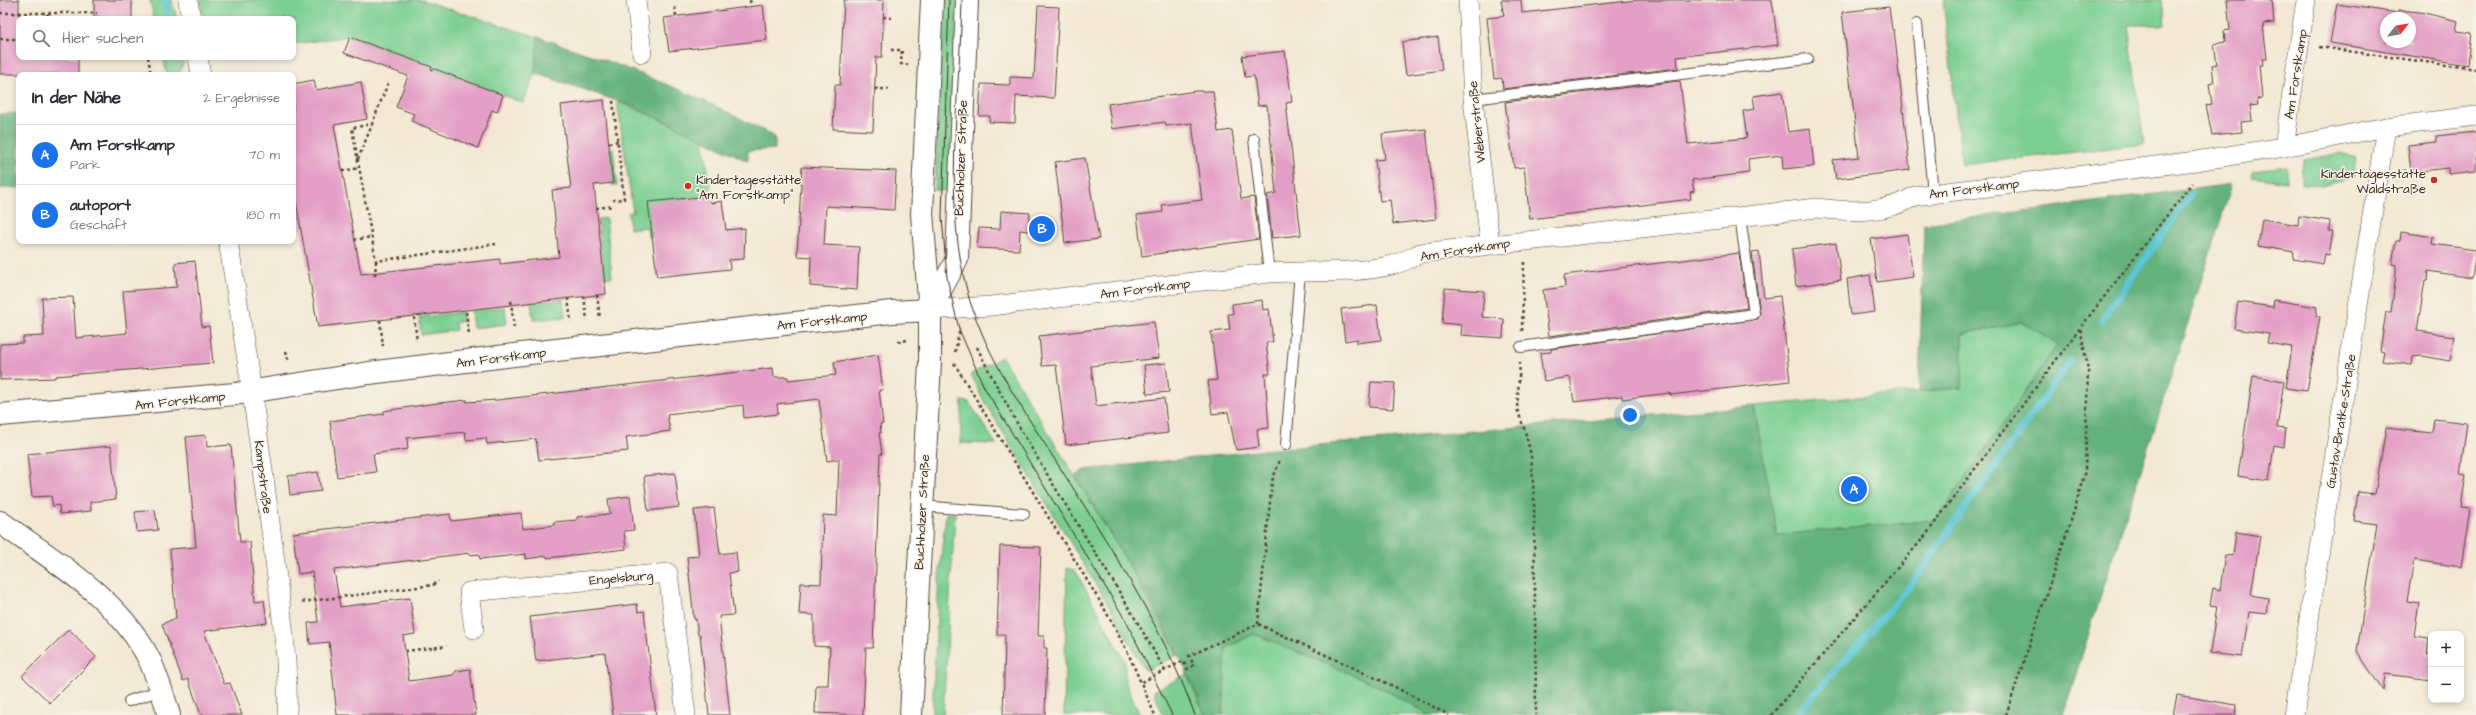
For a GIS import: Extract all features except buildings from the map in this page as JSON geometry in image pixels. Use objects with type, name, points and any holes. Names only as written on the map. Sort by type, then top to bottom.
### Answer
[{"type":"main road","name":"Buchholzer Straße","points":[[911,715],[921,506],[930,363],[930,310],[922,214],[932,0]]},
{"type":"main road","name":"Buchholzer Straße","points":[[930,310],[957,259],[967,0]]},
{"type":"main road","name":"Am Forstkamp","points":[[0,415],[147,404],[530,353],[892,312],[930,310]]},
{"type":"main road","points":[[0,522],[76,576],[118,615],[150,662],[162,690],[169,715]]},
{"type":"street","points":[[188,0],[191,16]]},
{"type":"street","points":[[636,0],[642,53]]},
{"type":"street","name":"Weberstraße","points":[[1468,0],[1473,99],[1490,244]]},
{"type":"street","name":"Am Forstkamp","points":[[2284,147],[2306,0]]},
{"type":"street","points":[[198,60],[200,72]]},
{"type":"street","name":"Am Forstkamp","points":[[930,310],[991,306],[1268,273],[1300,271],[1331,273],[1393,265],[1421,253],[1740,216],[1816,208],[1850,212],[1900,205],[1915,196],[1933,193],[2196,161],[2284,147],[2386,127],[2476,116]]},
{"type":"street","name":"Gustav-Bratke-Straße","points":[[2294,715],[2386,127]]},
{"type":"street","name":"Kampstraße","points":[[228,244],[253,391],[288,673],[287,715]]},
{"type":"street","name":"Engelsburg","points":[[474,629],[469,592],[668,573],[686,715]]},
{"type":"lane","points":[[1917,24],[1933,193]]},
{"type":"lane","points":[[1473,99],[1808,59]]},
{"type":"lane","points":[[1254,139],[1268,273]]},
{"type":"lane","points":[[1521,347],[1754,314],[1740,216]]},
{"type":"lane","points":[[1286,445],[1300,271]]},
{"type":"lane","points":[[921,506],[1024,514]]},
{"type":"lane","points":[[129,701],[162,690]]},
{"type":"path","points":[[750,0],[751,7]]},
{"type":"path","points":[[675,7],[676,16]]},
{"type":"path","points":[[0,13],[97,13],[97,16]]},
{"type":"path","points":[[46,16],[51,13]]},
{"type":"path","points":[[884,17],[892,18]]},
{"type":"path","points":[[2299,44],[2476,69]]},
{"type":"path","points":[[891,50],[902,50],[901,64]]},
{"type":"path","points":[[148,60],[150,72]]},
{"type":"path","points":[[358,159],[388,83]]},
{"type":"path","points":[[875,89],[889,89]]},
{"type":"path","points":[[613,101],[624,199],[613,200]]},
{"type":"path","points":[[372,124],[352,128],[376,261],[375,276]]},
{"type":"path","points":[[609,142],[618,141]]},
{"type":"path","points":[[1771,715],[1925,536],[2080,328],[2197,177],[2196,161]]},
{"type":"path","points":[[342,171],[360,168]]},
{"type":"path","points":[[596,208],[614,206]]},
{"type":"path","points":[[354,240],[372,237]]},
{"type":"path","points":[[1525,240],[1517,409],[1525,431],[1531,455],[1534,497],[1536,715]]},
{"type":"path","points":[[376,261],[496,244]]},
{"type":"path","points":[[597,295],[600,319]]},
{"type":"path","points":[[584,296],[587,320]]},
{"type":"path","points":[[568,298],[570,322]]},
{"type":"path","points":[[511,301],[514,328]]},
{"type":"path","points":[[466,312],[469,334]]},
{"type":"path","points":[[414,317],[416,341]]},
{"type":"path","points":[[380,320],[383,346]]},
{"type":"path","points":[[2006,715],[2075,508],[2085,471],[2088,369],[2080,328]]},
{"type":"path","points":[[977,347],[1009,410],[1133,612],[1165,671]]},
{"type":"path","points":[[286,351],[289,362]]},
{"type":"path","points":[[954,364],[1104,608],[1142,682],[1155,715]]},
{"type":"path","points":[[1258,624],[1272,481],[1286,445]]},
{"type":"path","points":[[296,603],[433,585],[438,581]]},
{"type":"path","points":[[1142,682],[1183,661],[1187,669],[1194,665],[1189,656],[1258,624],[1391,685],[1449,715]]},
{"type":"path","points":[[405,651],[447,646]]},
{"type":"green space","points":[[150,0],[172,0],[176,16],[153,16]]},
{"type":"green space","points":[[200,0],[421,0],[538,37],[535,73],[523,103],[350,36],[296,44],[296,16],[203,16]]},
{"type":"green space","points":[[943,0],[957,0],[949,191],[935,190]]},
{"type":"green space","points":[[1943,0],[2162,0],[2165,25],[2128,25],[2144,144],[1962,165]]},
{"type":"green space","points":[[538,37],[629,69],[718,107],[775,137],[775,149],[748,151],[748,161],[635,107],[535,73]]},
{"type":"green space","points":[[164,60],[184,60],[180,72],[166,72]]},
{"type":"green space","points":[[617,101],[703,138],[713,202],[649,210],[652,236],[648,237],[647,227],[630,229],[628,213],[633,212]]},
{"type":"green space","points":[[16,113],[16,188],[0,188],[0,114]]},
{"type":"green space","points":[[613,148],[617,185],[611,185],[613,183],[609,149]]},
{"type":"green space","points":[[2341,153],[2356,158],[2353,177],[2322,186],[2302,183],[2303,160]]},
{"type":"green space","points":[[2287,167],[2287,182],[2251,177],[2252,171]]},
{"type":"green space","points":[[2232,184],[2063,715],[1431,715],[1368,681],[1254,634],[1226,648],[1223,715],[1205,715],[1192,683],[1162,622],[1075,476],[1084,470],[1274,449],[1754,406],[1777,535],[1936,520],[2058,344],[2022,322],[1962,334],[1962,388],[1919,391],[1924,224]]},
{"type":"green space","points":[[606,218],[612,277],[604,278],[598,219]]},
{"type":"green space","points":[[563,299],[565,317],[533,320],[531,302]]},
{"type":"green space","points":[[505,307],[507,324],[473,328],[471,311]]},
{"type":"green space","points":[[462,312],[463,321],[455,322],[456,330],[421,335],[419,317]]},
{"type":"green space","points":[[2022,322],[2058,344],[1936,520],[1777,535],[1754,406],[1962,388],[1962,334]]},
{"type":"green space","points":[[1002,357],[1124,557],[1178,655],[1145,671],[1114,614],[981,396],[971,374]]},
{"type":"green space","points":[[962,401],[969,402],[996,444],[960,443]]},
{"type":"green space","points":[[946,513],[955,514],[943,715],[932,715],[939,576]]},
{"type":"green space","points":[[1067,568],[1075,570],[1125,661],[1125,681],[1140,715],[1064,715]]},
{"type":"green space","points":[[1254,634],[1368,681],[1431,715],[1223,715],[1226,648]]},
{"type":"green space","points":[[1187,674],[1205,715],[1163,715],[1154,691]]},
{"type":"waterway","points":[[165,0],[168,16]]},
{"type":"waterway","points":[[2101,321],[2191,194]]},
{"type":"waterway","points":[[1796,715],[1909,587],[2070,361]]},
{"type":"tram line","points":[[949,0],[942,217],[947,278],[959,329],[984,387],[1126,621],[1172,715]]},
{"type":"tram line","points":[[962,0],[956,112],[954,189],[956,226],[961,263],[969,298],[986,342],[1007,384],[1133,585],[1167,649],[1195,715]]},
{"type":"place","name":"Kindertagesstätte Waldstraße","points":[[2434,180]]},
{"type":"place","name":"Kindertagesstätte \"Am Forstkamp\"","points":[[688,186]]},
{"type":"place","name":"autoport","points":[[1042,229]]},
{"type":"place","name":"Am Forstkamp","points":[[1854,489]]}]
